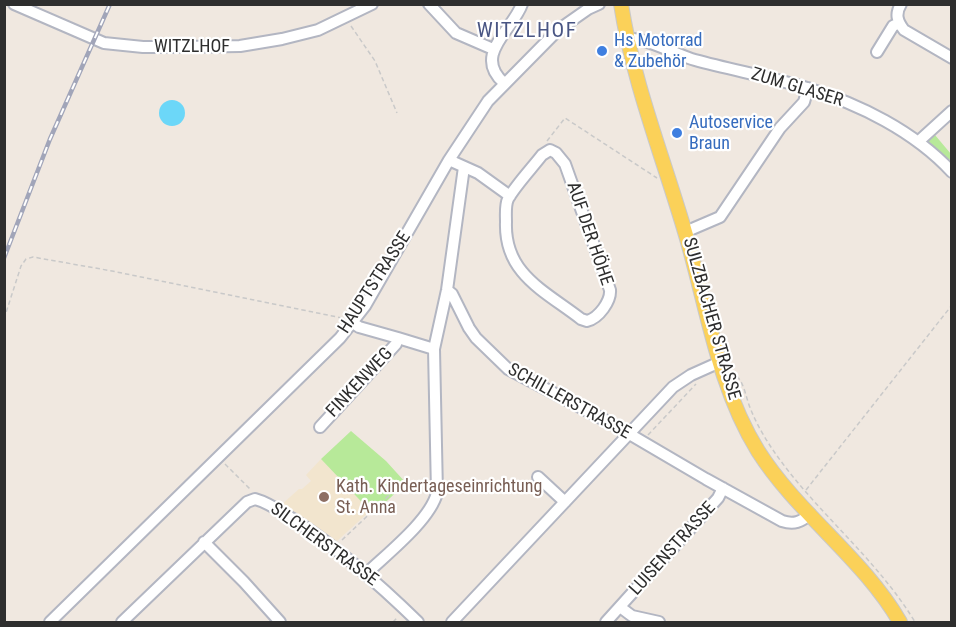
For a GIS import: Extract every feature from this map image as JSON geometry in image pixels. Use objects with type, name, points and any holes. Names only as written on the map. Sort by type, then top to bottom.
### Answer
[{"type":"main road","name":"SULZBACHER STRASSE","points":[[621,4],[626,39],[685,232],[722,369],[748,433],[777,476],[862,572],[900,622]]},
{"type":"street","name":"WITZLHOF","points":[[14,4],[104,43],[143,47],[240,46],[318,30],[372,4]]},
{"type":"street","points":[[429,4],[456,33],[493,49]]},
{"type":"street","points":[[504,83],[499,79],[494,66],[493,49],[509,28],[522,4]]},
{"type":"street","name":"HAUPTSTRASSE","points":[[50,622],[219,458],[353,323],[449,160],[488,101],[558,30],[599,4]]},
{"type":"street","points":[[901,4],[897,15],[904,30],[950,54]]},
{"type":"street","points":[[877,52],[893,26],[899,23]]},
{"type":"street","name":"ZUM GLASER","points":[[626,39],[639,38],[694,59],[808,88],[844,102],[919,141],[951,172]]},
{"type":"street","points":[[685,232],[720,217],[780,128],[804,102],[808,88]]},
{"type":"street","points":[[919,141],[951,111]]},
{"type":"street","points":[[449,160],[478,173],[510,196],[542,155],[550,150]]},
{"type":"street","name":"AUF DER HÖHE","points":[[510,196],[507,202],[507,247],[518,269],[581,319],[592,320],[608,300],[610,290],[565,164],[556,153],[550,150]]},
{"type":"street","points":[[367,573],[421,520],[435,502],[437,493],[434,349],[447,291],[464,167]]},
{"type":"street","name":"SCHILLERSTRASSE","points":[[447,291],[452,294],[476,338],[508,369],[789,524],[798,523],[810,514]]},
{"type":"street","name":"FINKENWEG","points":[[353,323],[359,327],[434,349]]},
{"type":"street","name":"FINKENWEG","points":[[320,426],[396,344],[398,338]]},
{"type":"street","points":[[452,622],[674,387],[691,375],[722,369]]},
{"type":"street","points":[[538,477],[565,502]]},
{"type":"street","name":"LUISENSTRASSE","points":[[606,622],[718,498],[723,488]]},
{"type":"street","name":"SILCHERSTRASSE","points":[[122,622],[247,502],[255,499],[275,508],[334,548],[367,573],[418,622]]},
{"type":"street","points":[[204,542],[280,622]]},
{"type":"street","points":[[620,607],[632,616],[659,622]]},
{"type":"path","points":[[345,18],[375,61],[397,112]]},
{"type":"path","points":[[550,150],[547,142],[565,118],[661,179]]},
{"type":"path","points":[[4,319],[21,266],[26,259],[33,257],[349,319],[353,323]]},
{"type":"path","points":[[722,369],[735,375],[741,381],[761,431],[780,460],[806,490],[951,305]]},
{"type":"path","points":[[641,442],[699,380]]},
{"type":"path","points":[[219,458],[251,491],[255,499]]},
{"type":"path","points":[[334,548],[400,485]]},
{"type":"shaded area","name":"Kath. Kindertageseinrichtung St. Anna","points":[[321,459],[370,511],[336,542],[281,505],[311,481],[306,475]]},
{"type":"green space","points":[[935,135],[951,154],[948,161],[928,141]]},
{"type":"green space","points":[[351,431],[386,461],[406,483],[373,514],[321,459]]},
{"type":"water","points":[[172,100],[181,104],[185,113],[181,122],[172,126],[163,122],[159,113],[163,104]]},
{"type":"railway","points":[[4,258],[50,139],[110,4]]},
{"type":"place","name":"Hs Motorrad & Zubehör","points":[[602,51]]},
{"type":"place","name":"Autoservice Braun","points":[[677,133]]},
{"type":"place","name":"Kath. Kindertageseinrichtung St. Anna","points":[[324,497]]},
{"type":"district","name":"WITZLHOF","points":[[527,32]]}]
